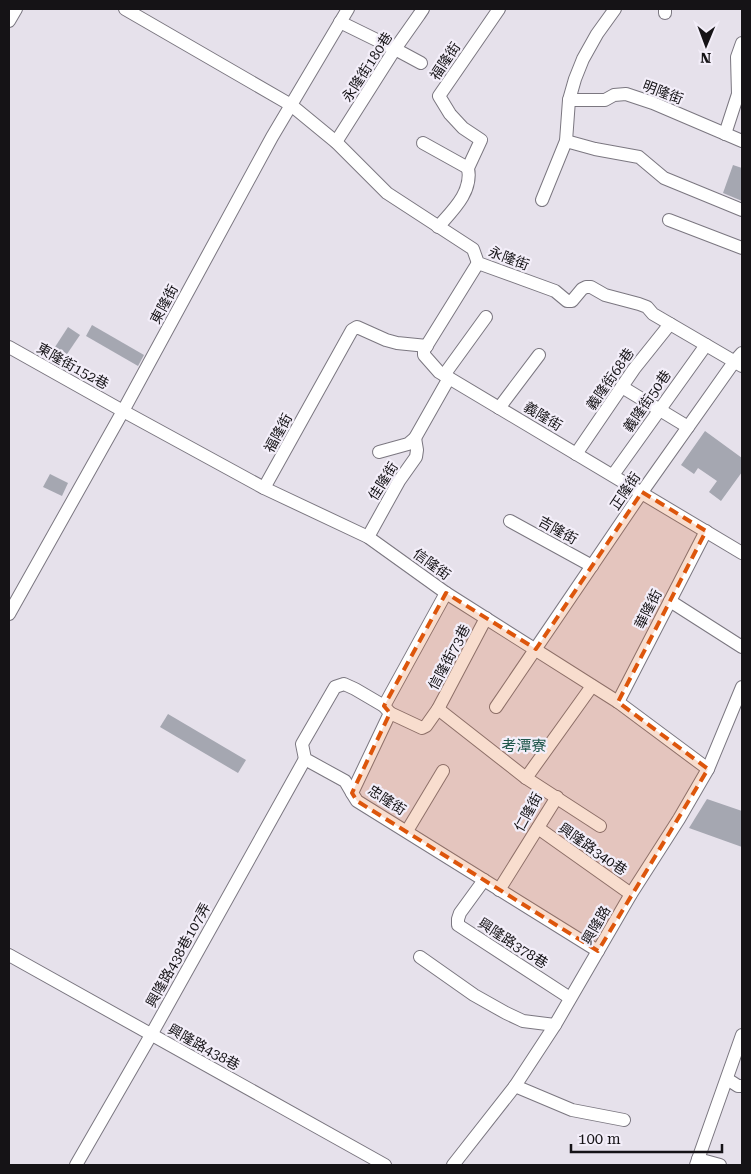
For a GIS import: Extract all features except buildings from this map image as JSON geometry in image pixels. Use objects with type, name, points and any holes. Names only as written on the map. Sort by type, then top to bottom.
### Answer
[{"type":"street","points":[[9,21],[16,9]]},
{"type":"street","name":"永隆街","points":[[125,9],[291,105],[336,142],[387,193],[473,249],[478,263],[554,291],[567,301],[572,301],[582,289],[591,287],[605,295],[638,304],[646,307],[653,314],[706,345],[740,360]]},
{"type":"street","name":"東隆街","points":[[9,614],[123,411],[267,145],[348,9]]},
{"type":"street","name":"永隆街180巷","points":[[336,142],[395,49],[423,9]]},
{"type":"street","name":"福隆街","points":[[438,227],[467,189],[468,168],[481,140],[463,128],[450,114],[439,96],[499,9]]},
{"type":"street","points":[[542,200],[566,141],[569,100],[574,78],[597,34],[615,9]]},
{"type":"street","points":[[340,22],[420,63]]},
{"type":"street","points":[[724,134],[738,94],[737,57],[742,43]]},
{"type":"street","name":"明隆街","points":[[569,100],[605,100],[614,95],[626,94],[653,103],[742,141]]},
{"type":"street","points":[[566,141],[595,149],[639,157],[664,178],[742,210]]},
{"type":"street","points":[[423,143],[468,168]]},
{"type":"street","points":[[669,220],[742,248]]},
{"type":"street","points":[[427,346],[478,263]]},
{"type":"street","name":"佳隆街","points":[[379,452],[408,444],[415,438],[447,376],[486,317]]},
{"type":"street","name":"義隆街68巷","points":[[576,454],[634,369],[670,324]]},
{"type":"street","name":"福隆街","points":[[264,488],[352,330],[357,327],[397,343],[427,346]]},
{"type":"street","name":"義隆街50巷","points":[[613,475],[706,345]]},
{"type":"street","name":"義隆街","points":[[427,346],[424,350],[424,355],[439,372],[742,553]]},
{"type":"street","name":"東隆街152巷","points":[[9,347],[123,411]]},
{"type":"street","points":[[499,408],[538,355]]},
{"type":"street","name":"正隆街","points":[[496,707],[642,492],[688,427],[740,360]]},
{"type":"street","points":[[622,388],[688,427]]},
{"type":"street","name":"信隆街","points":[[123,411],[264,488],[368,537],[446,593],[618,702],[708,769]]},
{"type":"street","name":"佳隆街","points":[[368,537],[399,481],[416,457],[415,438]]},
{"type":"street","name":"吉隆街","points":[[510,521],[592,566]]},
{"type":"street","name":"華隆街","points":[[618,702],[706,531]]},
{"type":"street","name":"忠隆街","points":[[446,593],[387,710],[352,793],[357,801],[598,951]]},
{"type":"street","points":[[670,601],[742,647]]},
{"type":"street","name":"信隆街73巷","points":[[387,710],[422,728],[426,726],[438,710],[486,618]]},
{"type":"street","points":[[352,793],[345,781],[305,759],[302,744],[335,687],[344,684],[387,710]]},
{"type":"street","points":[[526,778],[592,686]]},
{"type":"street","name":"興隆路","points":[[453,1165],[515,1086],[555,1025],[631,894],[679,819],[708,769],[742,687]]},
{"type":"street","name":"仁隆街","points":[[438,710],[526,778],[557,798],[499,890]]},
{"type":"street","name":"興隆路438巷107弄","points":[[76,1165],[305,759]]},
{"type":"street","points":[[408,831],[443,771]]},
{"type":"street","points":[[557,798],[600,826]]},
{"type":"street","name":"興隆路340巷","points":[[538,828],[631,894]]},
{"type":"street","name":"興隆路378巷","points":[[484,880],[460,913],[458,925],[570,998]]},
{"type":"street","name":"興隆路438巷","points":[[9,955],[386,1165]]},
{"type":"street","points":[[420,957],[474,995],[523,1022],[555,1025]]},
{"type":"street","points":[[720,1165],[697,1162],[742,1035]]},
{"type":"street","points":[[727,1079],[738,1086],[742,1086]]},
{"type":"street","points":[[515,1086],[572,1110],[624,1120]]},
{"type":"highlighted area","points":[[642,492],[706,531],[618,702],[708,769],[598,951],[357,801],[352,793],[390,713],[384,706],[446,593],[536,649]]},
{"type":"district","name":"考潭寮","points":[[524,746]]}]
